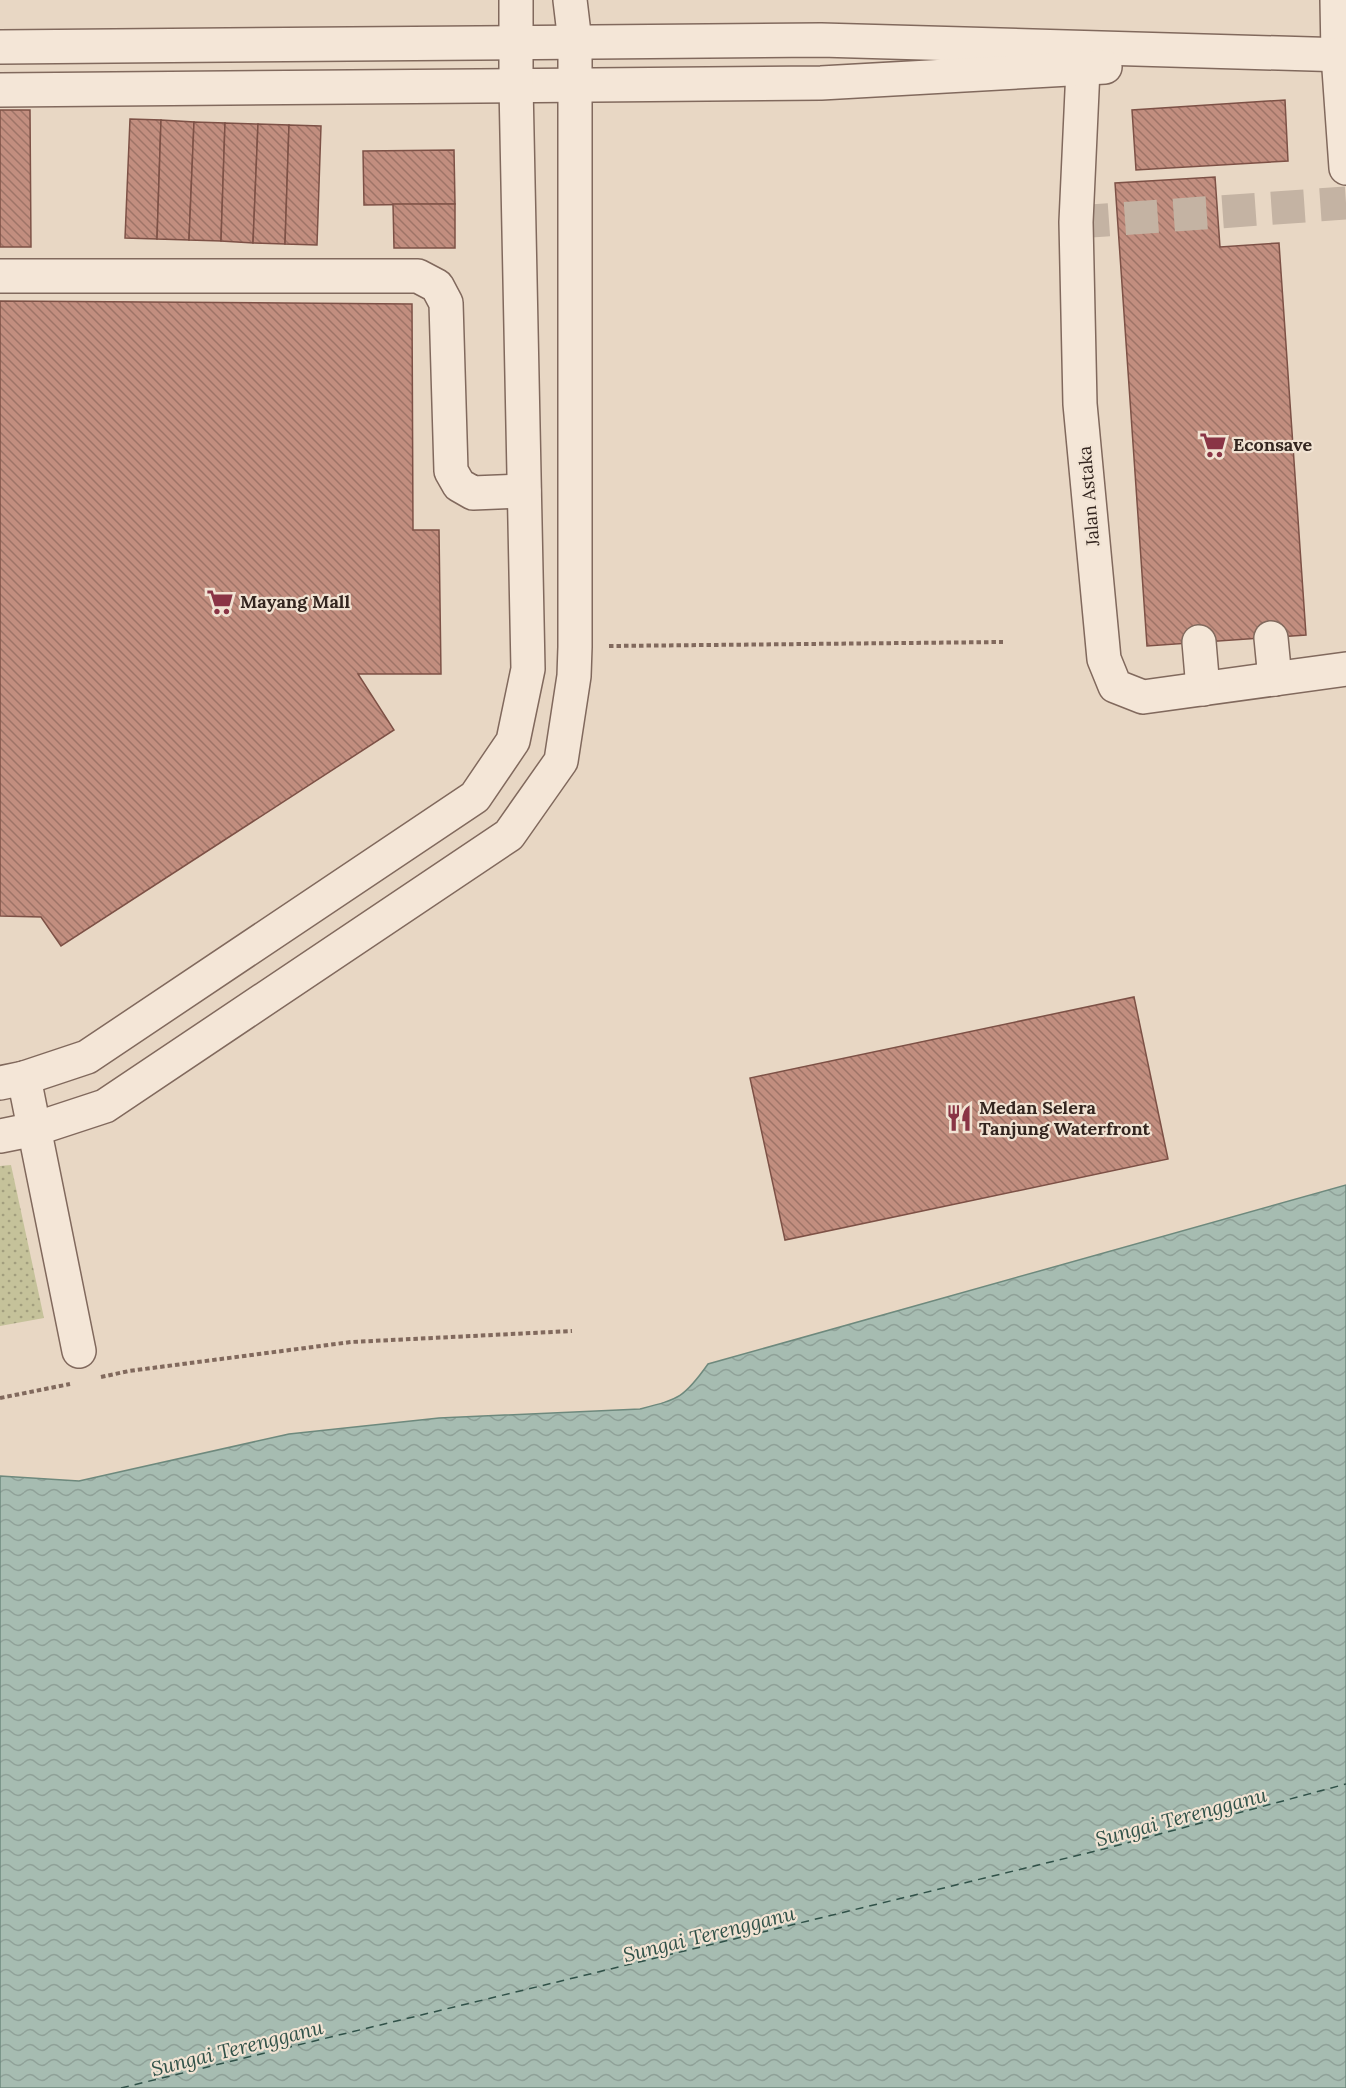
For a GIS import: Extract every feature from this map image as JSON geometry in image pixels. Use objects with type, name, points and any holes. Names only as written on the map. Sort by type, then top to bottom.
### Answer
[{"type":"street","points":[[87,1365],[35,1129],[12,1081],[87,1057],[475,797],[513,741],[528,669],[516,0]]},
{"type":"street","points":[[0,1136],[35,1129],[105,1106],[508,835],[561,761],[574,676],[575,647],[575,42],[570,0]]},
{"type":"street","points":[[1338,0],[1346,168]]},
{"type":"street","points":[[0,47],[821,40],[1342,55]]},
{"type":"street","points":[[0,90],[822,83],[1342,55]]},
{"type":"street","name":"Jalan Astaka","points":[[1083,69],[1076,222],[1080,404],[1104,658],[1115,686],[1143,697],[1346,669]]},
{"type":"street","points":[[0,276],[418,276],[437,286],[446,303],[451,471],[459,485],[473,493],[524,491]]},
{"type":"street","points":[[1270,638],[1275,679]]},
{"type":"street","points":[[1199,642],[1203,689]]},
{"type":"path","points":[[575,647],[1003,642]]},
{"type":"path","points":[[87,1365],[141,1370],[351,1342],[572,1331]]},
{"type":"path","points":[[0,1398],[70,1383]]},
{"type":"shaded area","points":[[11,1165],[44,1318],[0,1326],[0,1166]]},
{"type":"water","name":"Sungai Terengganu","points":[[1346,1185],[1346,2088],[0,2088],[0,1476],[79,1481],[289,1434],[439,1418],[640,1409],[680,1396],[693,1384],[708,1364]]},
{"type":"building","points":[[1285,100],[1288,161],[1136,170],[1132,110]]},
{"type":"building","points":[[0,110],[30,110],[31,247],[0,247]]},
{"type":"building","points":[[130,119],[161,120],[157,239],[125,238]]},
{"type":"building","points":[[161,120],[194,122],[189,240],[157,239]]},
{"type":"building","points":[[194,122],[225,123],[221,241],[189,240]]},
{"type":"building","points":[[225,123],[258,124],[253,243],[221,241]]},
{"type":"building","points":[[258,124],[289,125],[285,244],[253,243]]},
{"type":"building","points":[[289,125],[321,126],[317,245],[285,244]]},
{"type":"building","points":[[454,150],[455,204],[364,205],[363,151]]},
{"type":"building","name":"Econsave","points":[[1215,177],[1220,247],[1279,243],[1306,635],[1147,646],[1115,183]]},
{"type":"building","points":[[393,204],[455,204],[455,248],[394,248]]},
{"type":"building","name":"Mayang Mall","points":[[0,301],[412,304],[413,530],[439,530],[441,674],[358,674],[394,730],[61,946],[41,917],[0,916]]},
{"type":"building","name":"Medan Selera Tanjung Waterfront","points":[[1134,997],[1168,1159],[785,1240],[750,1078]]},
{"type":"ferry route","points":[[121,2088],[1104,1849],[1346,1784]]},
{"type":"tunnel","points":[[1076,222],[1346,203]]},
{"type":"place","name":"Econsave","points":[[1213,445]]},
{"type":"place","name":"Mayang Mall","points":[[220,602]]},
{"type":"place","name":"Medan Selera Tanjung Waterfront","points":[[959,1118]]}]
